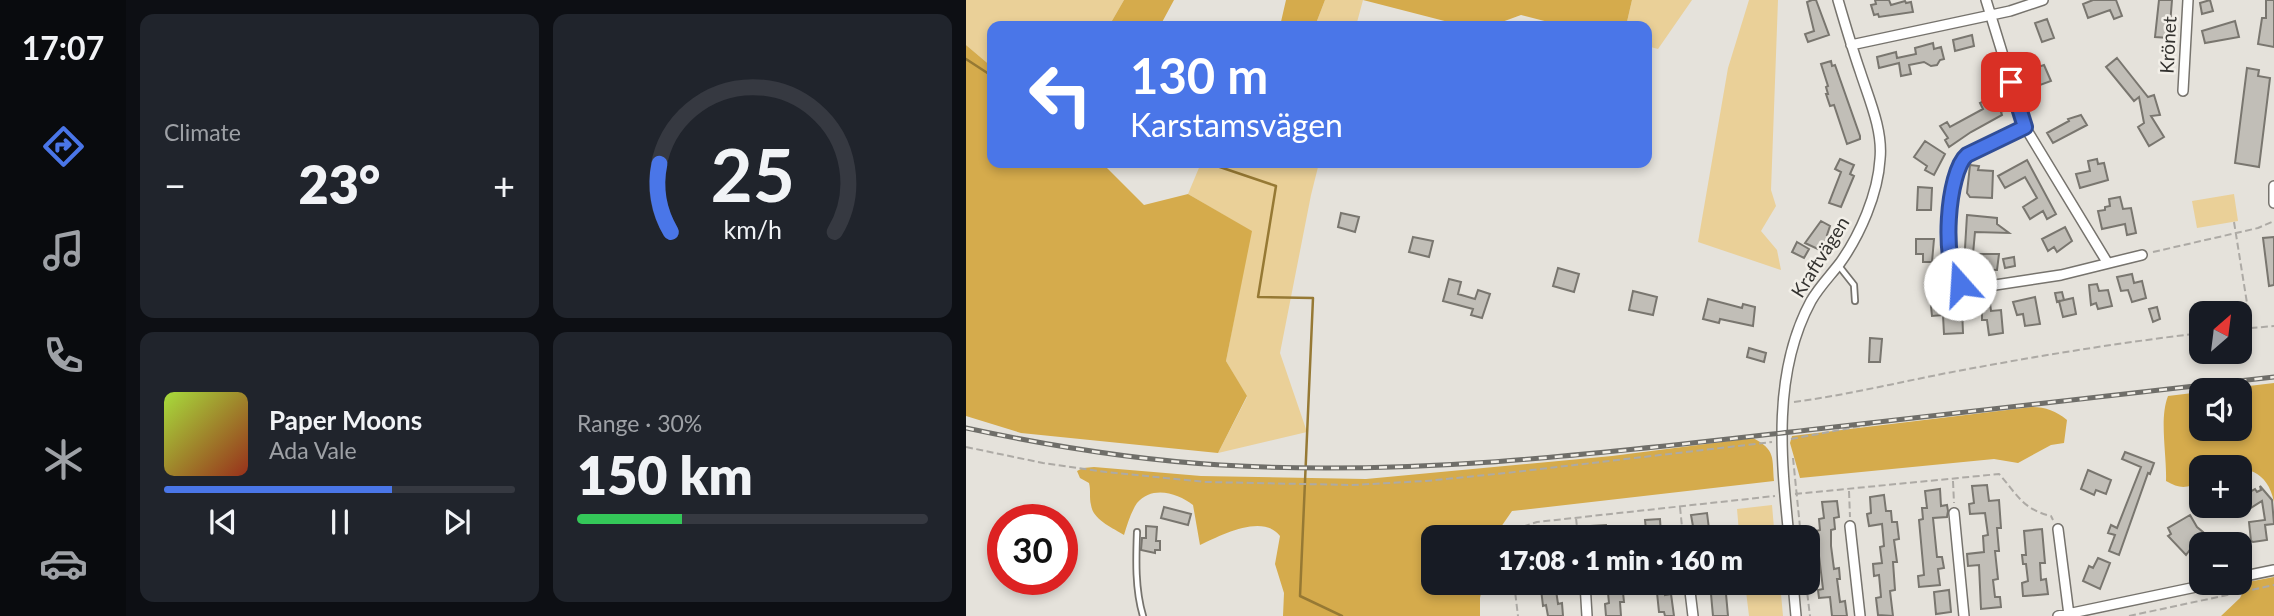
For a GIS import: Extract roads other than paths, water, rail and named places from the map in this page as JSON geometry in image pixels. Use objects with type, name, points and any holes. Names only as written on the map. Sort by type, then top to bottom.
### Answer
[{"type":"street","name":"Kraftvägen","points":[[1788,525],[1782,441],[1786,381],[1802,321],[1818,289],[1838,265],[1866,214],[1880,161],[1876,121],[1838,0]]},
{"type":"street","points":[[1986,0],[2025,127],[2107,262]]},
{"type":"street","points":[[1851,46],[1990,16],[2043,0]]},
{"type":"street","name":"Krönet","points":[[2183,91],[2188,0]]},
{"type":"street","points":[[2025,127],[1967,155],[1960,162],[1951,187],[1948,254],[1955,280],[1969,288],[1982,288],[2061,275],[2141,255]]},
{"type":"street","points":[[2274,186],[2274,203]]},
{"type":"street","points":[[1954,513],[1964,616]]},
{"type":"street","points":[[1850,526],[1860,616]]},
{"type":"street","points":[[2057,529],[2065,616],[2189,589]]},
{"type":"street","points":[[2252,575],[2274,570]]},
{"type":"street","points":[[1586,595],[1587,616]]},
{"type":"street","points":[[1690,595],[1693,616]]},
{"type":"street","points":[[1794,595],[1796,616]]},
{"type":"lane","points":[[1838,265],[1854,285],[1855,301]]},
{"type":"lane","points":[[1137,531],[1136,565],[1143,616]]},
{"type":"waterway","points":[[966,59],[987,73]]},
{"type":"waterway","points":[[1223,168],[1276,186],[1258,297],[1313,298],[1300,596],[1342,616]]},
{"type":"railway","points":[[966,428],[1029,441],[1157,460],[1294,468],[1368,468],[1588,454],[2274,377]]}]
